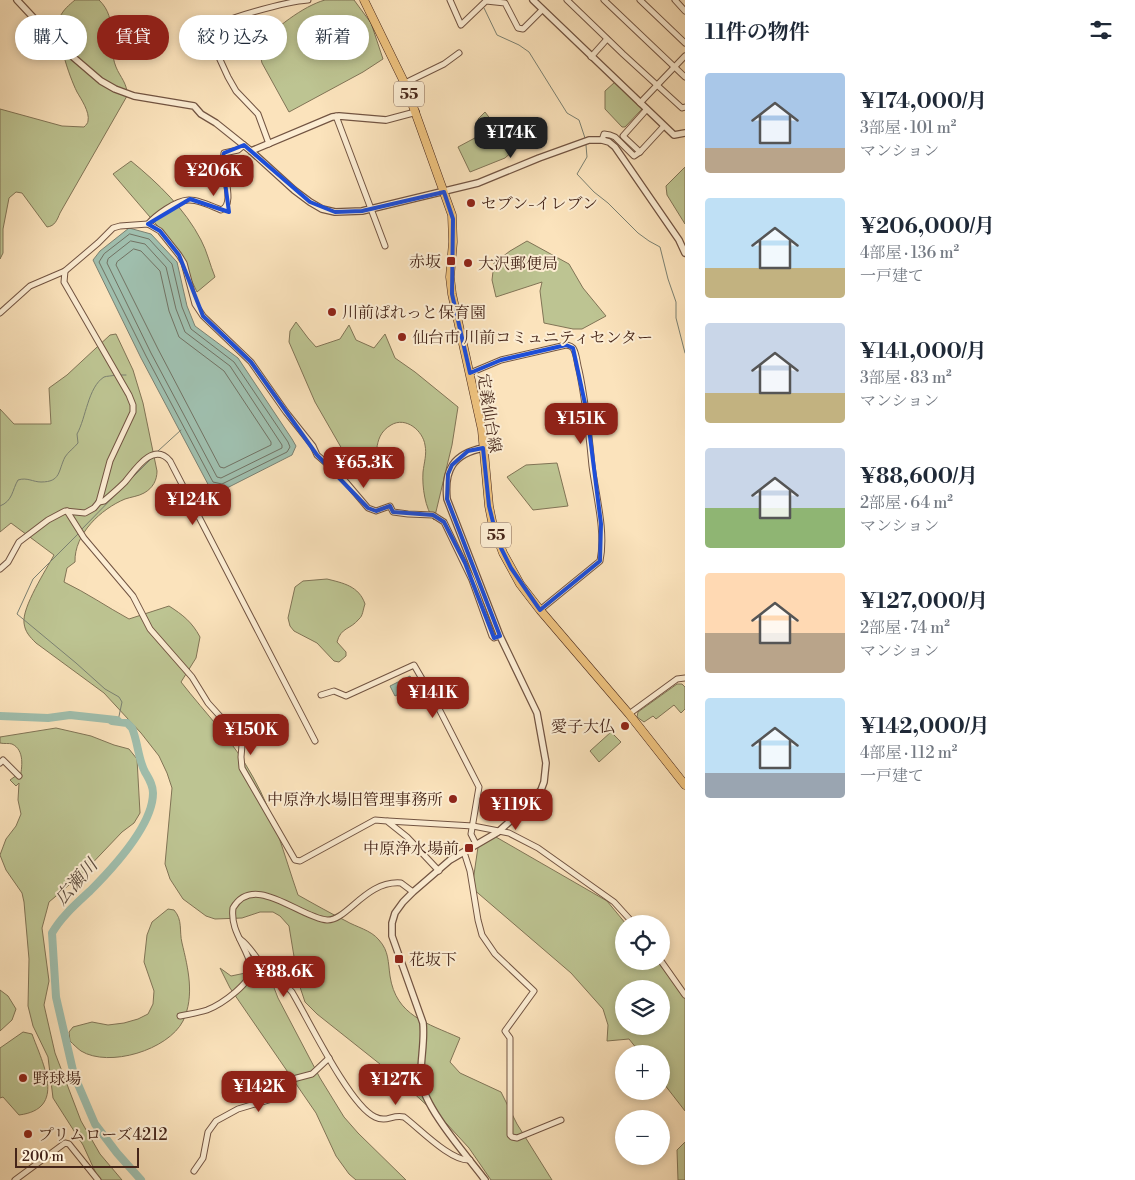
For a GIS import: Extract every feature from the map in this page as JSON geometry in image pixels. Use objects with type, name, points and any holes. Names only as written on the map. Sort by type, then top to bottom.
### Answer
[{"type":"main road","name":"定義仙台線","points":[[364,0],[405,83],[453,219],[450,276],[452,294],[482,430],[489,506],[498,542],[511,568],[540,610],[629,714],[685,785]]},
{"type":"street","points":[[17,0],[59,45],[101,82],[134,96],[194,106],[201,114],[244,145],[294,190],[322,209],[349,213],[444,192],[489,179],[589,140],[602,140],[609,142],[615,148],[674,232],[685,253]]},
{"type":"street","points":[[269,144],[258,114],[236,91],[228,77],[211,40],[211,28],[281,4],[308,0]]},
{"type":"street","points":[[450,0],[461,25],[484,1],[494,0],[505,3],[518,28],[523,29],[542,10]]},
{"type":"street","points":[[477,0],[480,7]]},
{"type":"street","points":[[533,0],[674,135],[685,133]]},
{"type":"street","points":[[568,0],[682,108],[685,107]]},
{"type":"street","points":[[604,0],[685,77]]},
{"type":"street","points":[[640,0],[685,43]]},
{"type":"street","points":[[675,0],[685,11]]},
{"type":"street","points":[[591,57],[607,39]]},
{"type":"street","points":[[405,83],[444,64],[459,52]]},
{"type":"street","points":[[640,104],[685,56]]},
{"type":"street","points":[[640,152],[622,136],[647,110]]},
{"type":"street","points":[[251,151],[336,116],[386,120],[416,112]]},
{"type":"street","points":[[336,116],[385,246]]},
{"type":"street","points":[[602,140],[604,134],[610,134],[634,156],[664,126]]},
{"type":"street","points":[[148,224],[153,218],[175,204],[190,199],[221,210],[226,209],[229,204],[229,196],[222,160],[224,153],[238,150],[244,145]]},
{"type":"street","points":[[0,313],[30,286],[64,271],[98,244],[115,227],[148,224],[160,231],[184,263],[195,304],[203,316],[250,362],[313,446],[317,455],[340,475],[368,508],[376,512],[390,506],[393,512],[433,515],[444,522],[468,568],[492,636],[494,638],[500,636]]},
{"type":"street","points":[[0,569],[8,562],[19,542],[55,515],[67,511],[88,513],[99,502],[108,468],[134,408],[109,357],[64,282],[64,271]]},
{"type":"street","points":[[470,373],[501,360],[566,345],[573,348],[587,413],[596,501],[602,524],[602,553],[600,561],[540,610]]},
{"type":"street","points":[[483,448],[468,451],[452,465],[445,486],[447,500],[500,636],[538,713],[546,763],[544,782],[536,796],[527,806],[498,832],[450,860],[403,902],[395,913],[391,930],[422,1023],[424,1036],[421,1080],[423,1091],[433,1110],[485,1180]]},
{"type":"street","points":[[99,502],[104,501],[147,458],[158,454],[166,456],[315,741]]},
{"type":"street","points":[[67,511],[81,532],[133,596],[150,629],[192,677],[208,703],[237,735],[242,745],[240,757],[242,768],[295,860],[300,862],[376,820],[473,826],[510,833],[538,848],[614,902],[626,915]]},
{"type":"street","points":[[321,695],[334,691],[346,696],[414,665],[436,703],[479,787],[472,834],[476,844]]},
{"type":"street","points":[[629,714],[677,679],[685,678]]},
{"type":"street","points":[[0,762],[3,760],[19,776]]},
{"type":"street","points":[[387,821],[406,837],[439,871]]},
{"type":"street","points":[[464,852],[470,871],[482,935],[495,954],[534,991],[505,1031],[510,1038],[510,1135],[512,1138],[517,1138],[561,1120]]},
{"type":"street","points":[[180,1016],[196,1013],[214,1006],[247,980],[252,971],[233,921],[233,908],[240,900],[254,894],[267,895],[315,917],[331,920],[366,894],[383,886],[401,883],[414,892]]},
{"type":"street","points":[[238,938],[292,992],[329,1058],[357,1102],[372,1116],[384,1121],[399,1116],[404,1117],[450,1153],[465,1161],[470,1160]]},
{"type":"street","points":[[667,970],[685,996]]},
{"type":"street","points":[[194,1171],[203,1158],[208,1132],[216,1121],[238,1109],[272,1099],[284,1084],[296,1078],[312,1074],[329,1058]]},
{"type":"street","points":[[15,1180],[65,1143],[69,1144],[98,1180]]},
{"type":"highlighted area","points":[[244,145],[310,202],[335,212],[362,211],[444,192],[453,219],[452,294],[470,373],[501,360],[566,345],[573,348],[587,413],[601,524],[600,561],[540,610],[511,568],[498,542],[489,506],[483,448],[468,451],[452,465],[448,474],[447,499],[500,636],[494,638],[465,563],[444,522],[433,515],[393,512],[390,506],[376,511],[368,508],[317,455],[251,362],[203,316],[179,255],[160,231],[148,224],[190,199],[229,212],[222,160],[224,153]]},
{"type":"green space","points":[[75,0],[99,0],[105,7],[109,15],[97,15],[97,60],[114,60],[125,84],[127,96],[54,224],[47,227],[22,193],[16,192],[9,198],[3,229],[3,253],[0,259],[0,109],[62,126],[84,127],[88,122],[86,110],[74,85],[65,60],[87,60],[87,15],[61,15]]},
{"type":"green space","points":[[325,0],[354,0],[365,15],[297,15],[297,60],[369,60],[369,20],[383,59],[363,72],[289,112],[261,60],[287,60],[287,21],[316,3]]},
{"type":"green space","points":[[615,82],[642,109],[625,127],[622,127],[605,109],[605,91]]},
{"type":"green space","points":[[485,112],[514,150],[505,158],[470,172],[458,147],[486,132],[478,119]]},
{"type":"green space","points":[[131,161],[151,178],[179,207],[201,240],[215,277],[197,292],[179,254],[168,238],[113,174]]},
{"type":"green space","points":[[685,167],[685,224],[667,195],[666,186]]},
{"type":"green space","points":[[527,241],[569,264],[583,288],[606,316],[582,329],[544,323],[540,291],[542,282],[496,297],[492,280],[494,263]]},
{"type":"green space","points":[[296,322],[316,347],[340,339],[349,325],[356,340],[374,348],[385,334],[395,358],[458,407],[452,445],[434,520],[428,510],[424,491],[423,472],[426,448],[421,435],[413,426],[402,422],[391,425],[380,436],[374,461],[367,470],[360,468],[346,456],[315,402],[289,342],[290,331]]},
{"type":"green space","points":[[116,334],[133,370],[143,403],[157,471],[156,478],[154,484],[147,491],[116,503],[98,516],[84,532],[76,552],[75,562],[67,568],[64,582],[129,619],[169,606],[194,627],[200,637],[196,658],[181,682],[228,740],[253,777],[273,820],[298,895],[368,931],[379,940],[386,953],[393,990],[399,1000],[415,1016],[460,1038],[450,1062],[460,1073],[501,1092],[517,1124],[552,1180],[491,1180],[469,1148],[446,1123],[395,1076],[317,1014],[305,1002],[298,981],[289,926],[280,916],[273,912],[260,912],[242,918],[215,919],[206,916],[183,899],[170,879],[165,864],[172,788],[159,756],[141,733],[104,693],[36,643],[27,632],[24,616],[35,589],[54,555],[11,523],[0,532],[0,409],[14,424],[51,424],[49,388],[67,375],[110,335]]},
{"type":"green space","points":[[557,463],[568,506],[533,510],[507,477],[526,465]]},
{"type":"green space","points":[[327,579],[355,589],[365,604],[360,618],[356,623],[343,631],[339,637],[337,642],[346,652],[346,656],[339,662],[334,661],[317,643],[294,631],[290,626],[288,618],[295,587],[303,581]]},
{"type":"green space","points":[[677,684],[682,684],[685,687],[685,709],[681,713],[674,705],[656,719],[653,716],[644,722],[637,717],[638,712]]},
{"type":"green space","points":[[56,728],[91,736],[129,749],[137,759],[140,813],[134,823],[122,832],[82,874],[49,902],[42,928],[49,981],[44,1005],[55,1053],[81,1121],[100,1154],[122,1180],[99,1180],[83,1145],[53,1098],[48,1057],[33,1026],[28,1006],[29,959],[24,902],[22,893],[6,870],[0,855],[6,839],[16,826],[21,814],[18,800],[19,783],[16,786],[10,780],[17,775],[20,778],[22,764],[19,750],[11,744],[0,743],[0,737]]},
{"type":"green space","points":[[611,732],[621,742],[599,762],[590,751]]},
{"type":"green space","points":[[489,833],[607,901],[619,915],[615,915],[615,970],[664,970],[685,996],[685,1111],[670,1092],[670,1045],[634,1045],[629,1039],[607,1041],[608,1025],[603,1009],[571,973],[472,888],[478,847]]},
{"type":"green space","points":[[168,909],[174,910],[179,918],[188,972],[189,1002],[183,1021],[165,1040],[152,1048],[137,1053],[107,1058],[93,1056],[81,1051],[70,1041],[69,1032],[73,1027],[92,1022],[108,1025],[124,1023],[148,1014],[153,1004],[154,991],[144,962],[147,935],[152,922]]},
{"type":"green space","points":[[259,967],[271,980],[278,998],[320,1078],[344,1117],[406,1180],[356,1180],[349,1174],[336,1156],[316,1113],[230,988],[220,968],[231,976],[255,971]]},
{"type":"green space","points":[[0,990],[8,996],[16,1009],[12,1020],[0,1031]]},
{"type":"green space","name":"野球場","points":[[23,1032],[32,1034],[48,1084],[47,1095],[43,1104],[34,1111],[19,1115],[3,1097],[0,1098],[0,1048]]},
{"type":"green space","points":[[685,1142],[685,1180],[678,1180],[677,1150]]},
{"type":"water","points":[[129,228],[151,234],[177,262],[187,306],[195,326],[238,358],[296,446],[292,455],[223,490],[210,488],[141,358],[93,260],[100,251]]},
{"type":"water","points":[[410,676],[415,686],[395,696],[390,686]]},
{"type":"waterway","points":[[484,8],[497,35],[529,52],[567,113],[579,120],[585,138]]},
{"type":"waterway","points":[[586,145],[587,157],[577,174],[638,233],[660,247],[676,302],[676,318],[685,353]]},
{"type":"waterway","points":[[0,506],[10,498],[18,480],[47,482],[56,478],[65,457],[78,443],[77,434],[94,388],[104,377],[116,375]]},
{"type":"waterway","points":[[120,375],[126,375]]},
{"type":"waterway","points":[[158,451],[181,430]]},
{"type":"waterway","points":[[127,483],[152,458]]},
{"type":"waterway","points":[[81,530],[122,488]]},
{"type":"waterway","points":[[79,533],[33,579],[17,614],[105,689],[119,697],[122,702],[118,721]]},
{"type":"waterway","name":"広瀬川","points":[[0,716],[48,718],[70,715],[116,720]]},
{"type":"waterway","name":"広瀬川","points":[[118,721],[112,721],[127,723],[132,728],[139,756],[152,787],[151,805],[139,832],[120,859],[64,916],[52,933],[56,997],[74,1075],[95,1124],[141,1180]]},
{"type":"place","name":"セブン-イレブン","points":[[471,203]]},
{"type":"place","name":"赤坂","points":[[451,261]]},
{"type":"place","name":"大沢郵便局","points":[[468,263]]},
{"type":"place","name":"川前ぱれっと保育園","points":[[332,312]]},
{"type":"place","name":"仙台市 川前コミュニティセンター","points":[[402,337]]},
{"type":"place","name":"愛子大仏","points":[[625,726]]},
{"type":"place","name":"中原浄水場旧管理事務所","points":[[453,799]]},
{"type":"place","name":"中原浄水場前","points":[[469,848]]},
{"type":"place","name":"花坂下","points":[[399,959]]},
{"type":"place","name":"野球場","points":[[23,1078]]},
{"type":"place","name":"プリムローズ4212","points":[[28,1134]]}]
